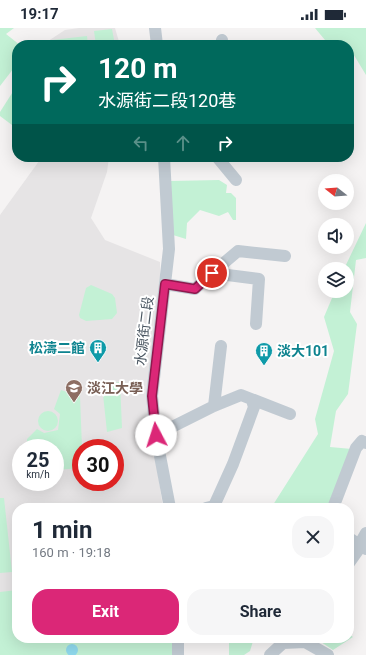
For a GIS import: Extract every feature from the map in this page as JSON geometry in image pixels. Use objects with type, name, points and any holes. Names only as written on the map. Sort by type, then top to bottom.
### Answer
[{"type":"street","points":[[155,28],[156,40]]},
{"type":"street","name":"水源街二段","points":[[167,162],[169,249],[152,396],[156,435],[169,503]]},
{"type":"street","points":[[221,162],[236,180]]},
{"type":"street","points":[[165,284],[195,289],[238,251],[285,256]]},
{"type":"street","points":[[212,273],[258,279],[256,324]]},
{"type":"street","points":[[214,406],[221,346]]},
{"type":"street","points":[[156,435],[214,406],[240,395],[290,414]]},
{"type":"street","points":[[215,503],[254,407],[252,400]]},
{"type":"street","points":[[335,503],[356,448],[362,441],[366,443]]},
{"type":"street","points":[[364,548],[362,540],[366,533]]},
{"type":"street","points":[[354,541],[364,548]]},
{"type":"street","points":[[354,558],[364,548]]},
{"type":"street","points":[[178,643],[178,655]]},
{"type":"street","points":[[270,655],[283,643]]},
{"type":"street","points":[[307,643],[328,655]]},
{"type":"shaded area","points":[[79,28],[115,28],[119,40],[50,40],[65,30]]},
{"type":"shaded area","name":"淡江大學","points":[[38,162],[108,162],[107,172],[91,218],[105,240],[160,262],[148,393],[149,412],[162,503],[12,503],[12,643],[174,643],[174,655],[0,655],[0,215]]},
{"type":"green space","points":[[0,28],[14,28],[6,34],[14,40],[12,40],[12,70],[0,86]]},
{"type":"green space","points":[[315,28],[366,28],[366,75],[354,55],[354,40],[325,40]]},
{"type":"green space","points":[[112,29],[114,40],[95,40],[94,31]]},
{"type":"green space","points":[[87,36],[87,40],[52,40]]},
{"type":"green space","points":[[12,93],[12,125],[0,116],[0,112]]},
{"type":"green space","points":[[219,180],[227,185],[226,193],[231,193],[236,198],[236,220],[233,220],[228,212],[219,216],[200,210],[187,223],[186,239],[173,235],[169,181]]},
{"type":"green space","points":[[366,223],[366,258],[356,260],[354,277],[354,262],[347,262],[351,254],[354,254],[354,248]]},
{"type":"green space","points":[[91,285],[112,294],[115,298],[117,313],[112,319],[86,321],[80,318],[79,315],[86,288]]},
{"type":"green space","points":[[332,298],[352,298],[350,312],[357,324],[348,394],[336,411],[330,447],[352,449],[329,503],[274,503],[318,434],[315,419],[334,351],[324,317]]},
{"type":"green space","points":[[120,382],[122,428],[107,432],[102,385]]},
{"type":"green space","points":[[61,390],[80,396],[82,439],[72,439],[72,469],[64,469],[64,439],[27,439],[37,429],[44,433],[58,430],[60,414],[54,409]]},
{"type":"green space","points":[[48,411],[55,414],[58,421],[55,428],[48,431],[41,428],[38,421],[41,414]]},
{"type":"green space","points":[[0,498],[4,498],[12,572],[0,573]]},
{"type":"green space","points":[[12,591],[12,643],[172,643],[172,655],[0,655],[0,592]]},
{"type":"green space","points":[[229,643],[252,643],[250,651],[244,655],[229,655]]},
{"type":"green space","points":[[322,643],[344,643],[333,650]]},
{"type":"water","points":[[70,644],[74,644],[78,650],[74,656],[70,656],[66,652],[66,648]]},
{"type":"place","name":"松濤二館","points":[[98,363]]},
{"type":"place","name":"淡大101","points":[[264,366]]},
{"type":"place","name":"淡江大學","points":[[74,403]]},
{"type":"route","points":[[156,435],[152,396],[165,284],[195,289],[212,273]]}]
